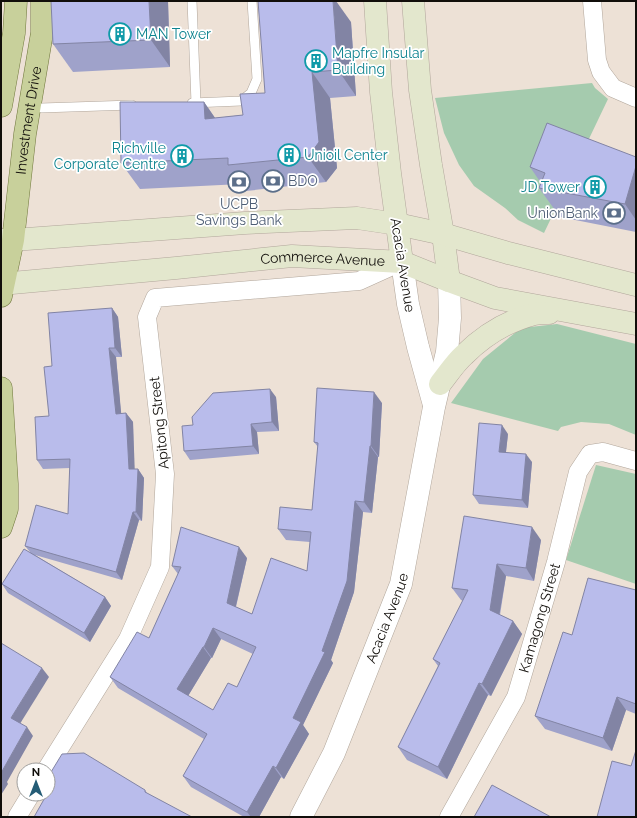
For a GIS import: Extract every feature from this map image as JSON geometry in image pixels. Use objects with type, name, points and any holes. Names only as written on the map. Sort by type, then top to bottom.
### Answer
[{"type":"main road","name":"Investment Drive","points":[[1,106],[14,33],[16,1]]},
{"type":"main road","name":"Investment Drive","points":[[2,288],[7,240],[42,33],[42,1]]},
{"type":"main road","name":"Acacia Avenue","points":[[375,1],[381,92],[402,262]]},
{"type":"main road","name":"Acacia Avenue","points":[[413,1],[420,90],[444,234],[449,281]]},
{"type":"main road","points":[[7,240],[245,223],[357,218],[397,224],[444,234],[508,253],[636,285]]},
{"type":"main road","name":"Commerce Avenue","points":[[2,288],[292,256],[402,262],[495,298],[636,324]]},
{"type":"main road","points":[[440,384],[463,356],[478,342],[493,332],[515,320],[535,314],[565,312]]},
{"type":"main road","points":[[1,388],[8,484],[8,509],[1,527]]},
{"type":"street","points":[[592,1],[597,60],[601,72],[612,88],[636,98]]},
{"type":"street","name":"Acacia Avenue","points":[[402,262],[408,304],[434,407]]},
{"type":"street","name":"Apitong Street","points":[[51,762],[128,639],[160,567],[165,474],[147,317],[155,298],[359,281],[402,262]]},
{"type":"street","name":"Acacia Avenue","points":[[301,817],[334,753],[402,584],[434,407],[447,352],[450,318],[449,281]]},
{"type":"street","name":"Kamagong Street","points":[[449,817],[516,697],[556,562],[578,472],[590,454],[603,452],[636,462]]},
{"type":"street","points":[[17,817],[26,802]]},
{"type":"lane","points":[[192,1],[196,103]]},
{"type":"lane","points":[[180,104],[241,101],[251,93],[257,79],[252,1]]},
{"type":"lane","points":[[29,105],[41,108],[142,105]]},
{"type":"green space","points":[[592,83],[595,88],[608,99],[544,233],[518,220],[505,208],[474,186],[459,165],[444,133],[435,98]]},
{"type":"green space","points":[[557,324],[636,344],[636,435],[609,424],[581,422],[561,427],[558,431],[451,403],[483,359],[521,328]]},
{"type":"green space","points":[[596,465],[636,474],[636,584],[566,560]]},
{"type":"building","points":[[51,1],[149,1],[151,40],[53,44]]},
{"type":"building","points":[[258,1],[333,1],[338,70],[312,72],[319,142],[308,157],[228,165],[228,158],[121,163],[120,102],[204,102],[205,119],[243,115],[240,94],[265,93]]},
{"type":"building","points":[[547,123],[636,157],[636,166],[625,204],[539,188],[545,173],[530,167]]},
{"type":"building","points":[[112,308],[115,348],[109,348],[116,414],[126,413],[129,469],[138,469],[136,512],[133,512],[116,572],[25,546],[36,505],[68,514],[70,459],[37,460],[35,417],[49,416],[44,367],[52,366],[48,313]]},
{"type":"building","points":[[317,388],[374,392],[371,446],[364,502],[355,501],[347,581],[322,651],[325,652],[293,718],[301,722],[276,768],[273,766],[247,812],[183,776],[207,734],[110,677],[137,632],[149,638],[181,567],[172,566],[181,527],[239,547],[227,603],[252,614],[271,558],[307,571],[311,532],[278,529],[280,507],[312,510],[318,443],[314,442]],"holes":[[[213,628],[256,647],[237,687],[228,683],[213,710],[177,689],[204,647]]]},
{"type":"building","points":[[270,389],[272,422],[251,424],[253,446],[184,451],[182,426],[193,425],[192,417],[213,393]]},
{"type":"building","points":[[479,423],[502,425],[499,452],[526,454],[522,500],[473,495]]},
{"type":"building","points":[[464,516],[532,527],[526,568],[497,564],[490,610],[513,621],[482,684],[479,683],[438,767],[398,747],[440,663],[433,659],[468,590],[452,588]]},
{"type":"building","points":[[24,549],[105,597],[84,633],[2,584]]},
{"type":"building","points":[[588,578],[636,590],[636,704],[617,697],[603,738],[535,716],[563,632],[572,635]]},
{"type":"building","points":[[1,643],[42,668],[11,718],[27,727],[1,773]]},
{"type":"building","points":[[636,750],[636,817],[597,817],[612,761],[631,766]]},
{"type":"building","points":[[84,753],[145,790],[145,792],[192,817],[34,817],[42,802],[56,802],[56,764],[62,754]]},
{"type":"building","points":[[492,785],[551,817],[474,817]]},
{"type":"place","name":"MAN Tower","points":[[120,34]]},
{"type":"place","name":"Mapfre Insular Building","points":[[316,61]]},
{"type":"place","name":"Unioil Center","points":[[289,155]]},
{"type":"place","name":"Richville Corporate Centre","points":[[182,156]]},
{"type":"place","name":"BDO","points":[[273,181]]},
{"type":"place","name":"UCPB Savings Bank","points":[[239,182]]},
{"type":"place","name":"JD Tower","points":[[595,187]]},
{"type":"place","name":"UnionBank","points":[[614,213]]}]
